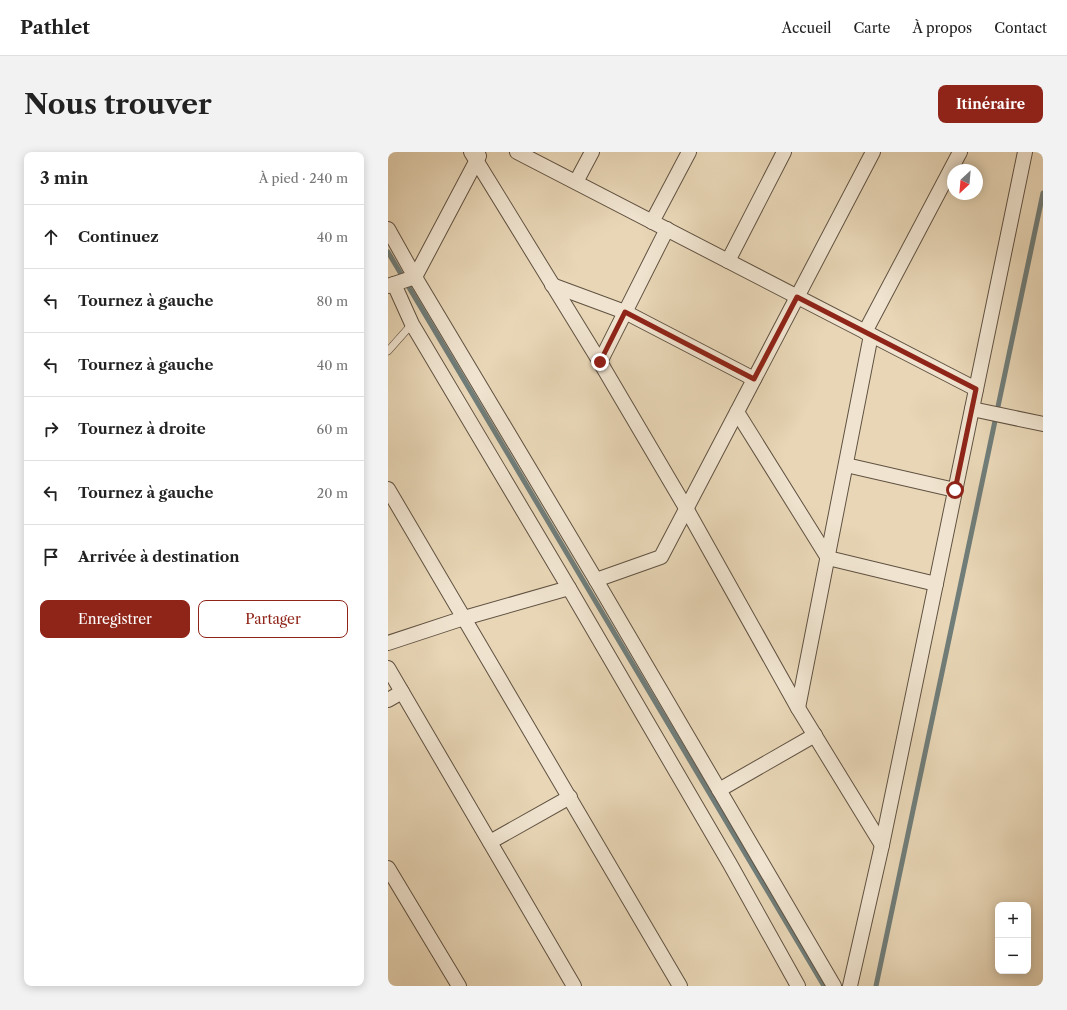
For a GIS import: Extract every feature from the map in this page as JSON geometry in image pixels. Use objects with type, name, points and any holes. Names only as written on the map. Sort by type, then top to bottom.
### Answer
[{"type":"street","points":[[517,152],[976,389]]},
{"type":"street","points":[[576,182],[592,152]]},
{"type":"street","points":[[652,222],[689,152]]},
{"type":"street","points":[[728,261],[784,152]]},
{"type":"street","points":[[596,580],[660,558],[873,152]]},
{"type":"street","points":[[798,708],[846,465],[868,333],[960,152]]},
{"type":"street","points":[[850,986],[882,845],[955,490],[976,410],[976,389],[1020,154]]},
{"type":"street","points":[[476,155],[415,277],[391,285],[412,324],[569,588],[730,864],[798,986]]},
{"type":"street","points":[[476,155],[686,508],[798,708],[882,845]]},
{"type":"street","points":[[388,229],[834,986]]},
{"type":"street","points":[[600,362],[667,229]]},
{"type":"street","points":[[552,285],[625,312],[754,379]]},
{"type":"street","points":[[976,410],[1043,424]]},
{"type":"street","points":[[737,412],[828,558],[936,584]]},
{"type":"street","points":[[846,465],[955,490]]},
{"type":"street","points":[[388,489],[680,986]]},
{"type":"street","points":[[388,643],[464,618],[569,588]]},
{"type":"street","points":[[388,668],[574,986]]},
{"type":"street","points":[[388,700],[402,692]]},
{"type":"street","points":[[719,790],[815,736]]},
{"type":"street","points":[[490,842],[570,797]]},
{"type":"street","points":[[388,868],[459,986]]},
{"type":"lane","points":[[388,351],[412,324]]},
{"type":"waterway","points":[[876,986],[1043,193]]},
{"type":"waterway","points":[[388,252],[824,986]]},
{"type":"route","points":[[600,362],[625,312],[754,379],[797,297],[976,389],[955,490]]}]
